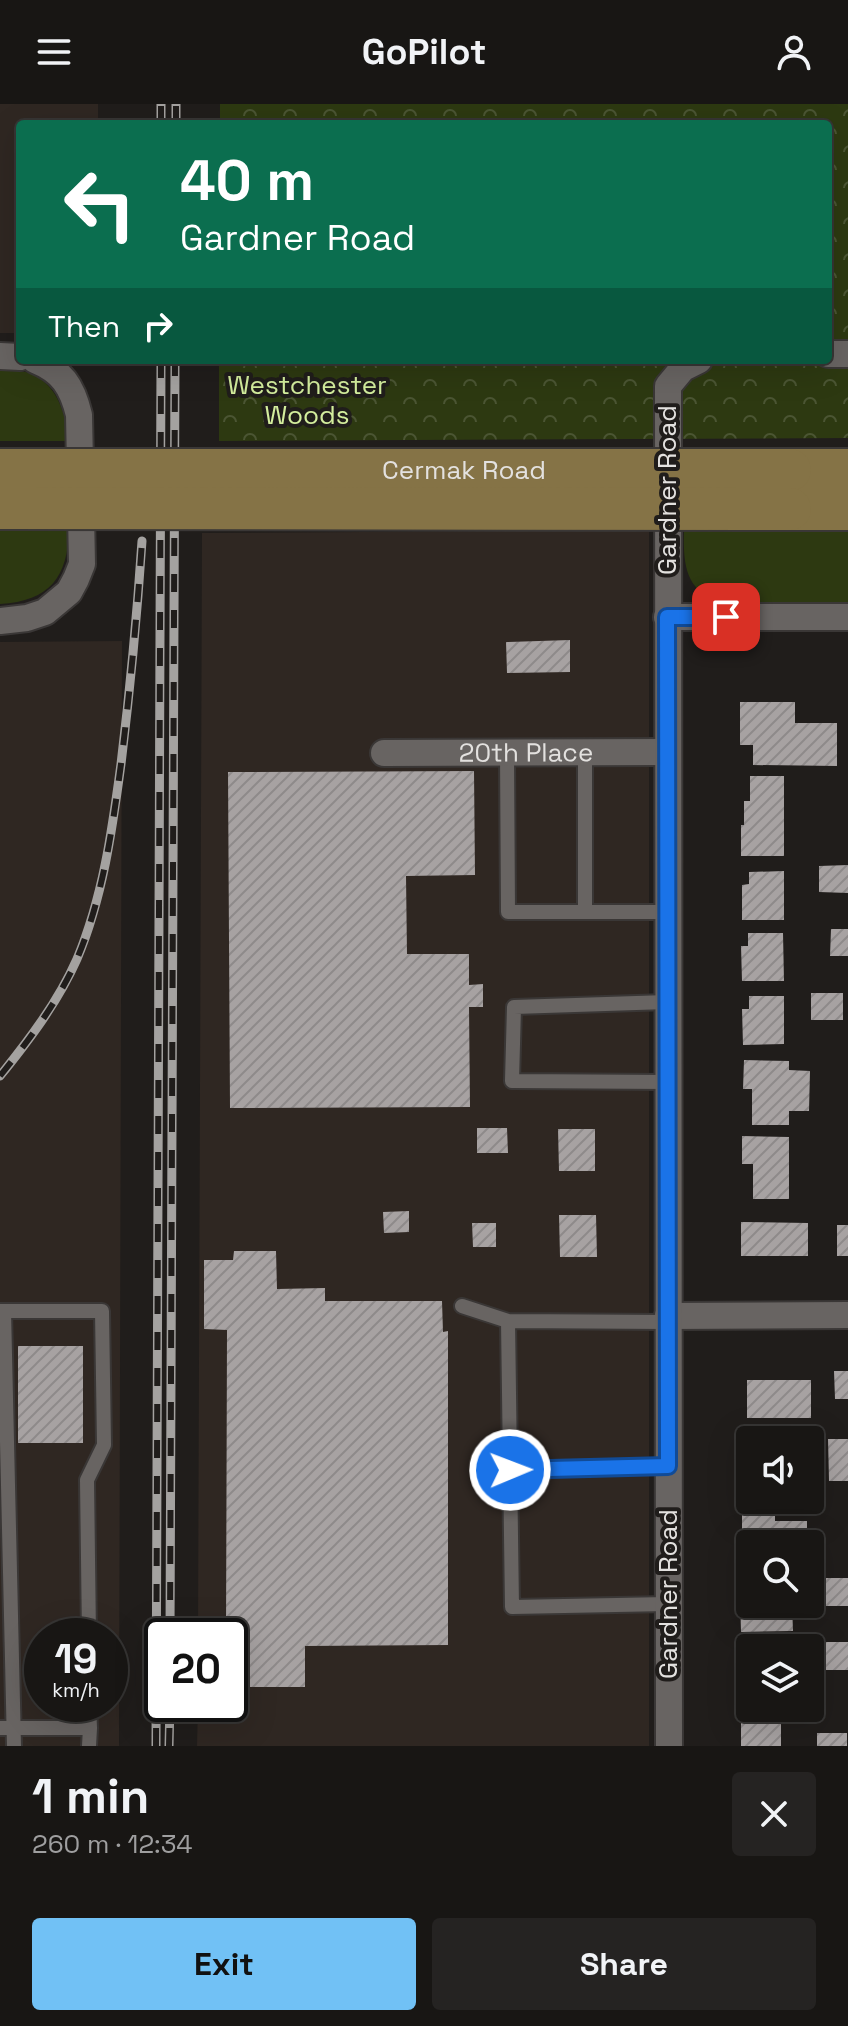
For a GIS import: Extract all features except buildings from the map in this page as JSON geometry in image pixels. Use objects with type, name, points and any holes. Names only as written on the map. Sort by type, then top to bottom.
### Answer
[{"type":"main road","name":"Cermak Road","points":[[0,470],[790,490],[848,509]]},
{"type":"main road","name":"Cermak Road","points":[[0,508],[790,490],[848,470]]},
{"type":"street","points":[[0,621],[45,612],[69,592],[82,564],[79,415],[74,391],[62,376],[42,364]]},
{"type":"street","name":"Gardner Road","points":[[669,1746],[667,617],[681,368]]},
{"type":"street","points":[[667,617],[848,617]]},
{"type":"street","name":"20th Place","points":[[384,753],[668,752]]},
{"type":"street","points":[[668,1319],[848,1315]]},
{"type":"lane","points":[[507,753],[508,912],[668,912]]},
{"type":"lane","points":[[585,753],[585,912]]},
{"type":"lane","points":[[667,1002],[514,1007],[512,1081],[668,1082]]},
{"type":"lane","points":[[462,1306],[508,1321],[668,1319]]},
{"type":"lane","points":[[14,1746],[7,1728],[2,1311],[102,1311],[104,1445],[87,1480],[89,1618]]},
{"type":"lane","points":[[508,1321],[512,1607],[668,1604]]},
{"type":"lane","points":[[510,1470],[668,1466]]},
{"type":"lane","points":[[89,1746],[90,1722]]},
{"type":"lane","points":[[7,1728],[90,1728]]},
{"type":"shaded area","points":[[0,104],[98,104],[98,120],[16,120],[16,333],[0,333]]},
{"type":"shaded area","points":[[649,530],[649,1746],[197,1746],[198,1722],[248,1722],[248,1618],[198,1618],[202,533]]},
{"type":"shaded area","points":[[122,641],[119,1618],[24,1618],[24,1722],[119,1722],[119,1746],[0,1746],[0,642]]},
{"type":"green space","name":"Westchester Woods","points":[[220,104],[848,104],[848,438],[219,441],[219,364],[832,364],[832,120],[220,120]]},
{"type":"green space","points":[[0,369],[28,373],[49,386],[63,412],[68,441],[0,441]]},
{"type":"green space","points":[[0,529],[69,529],[65,561],[60,573],[44,592],[32,598],[0,604]]},
{"type":"green space","points":[[684,530],[848,530],[848,602],[723,603],[710,598],[689,576],[684,555]]},
{"type":"railway","points":[[161,104],[161,120]]},
{"type":"railway","points":[[176,104],[176,120]]},
{"type":"railway","points":[[156,1746],[161,364]]},
{"type":"railway","points":[[170,1618],[175,364]]},
{"type":"railway","points":[[0,1076],[61,990],[77,959],[94,912],[110,839],[121,764],[142,541]]},
{"type":"railway","points":[[169,1746],[170,1722]]},
{"type":"route","points":[[510,1470],[668,1466],[667,617],[726,617]]}]
